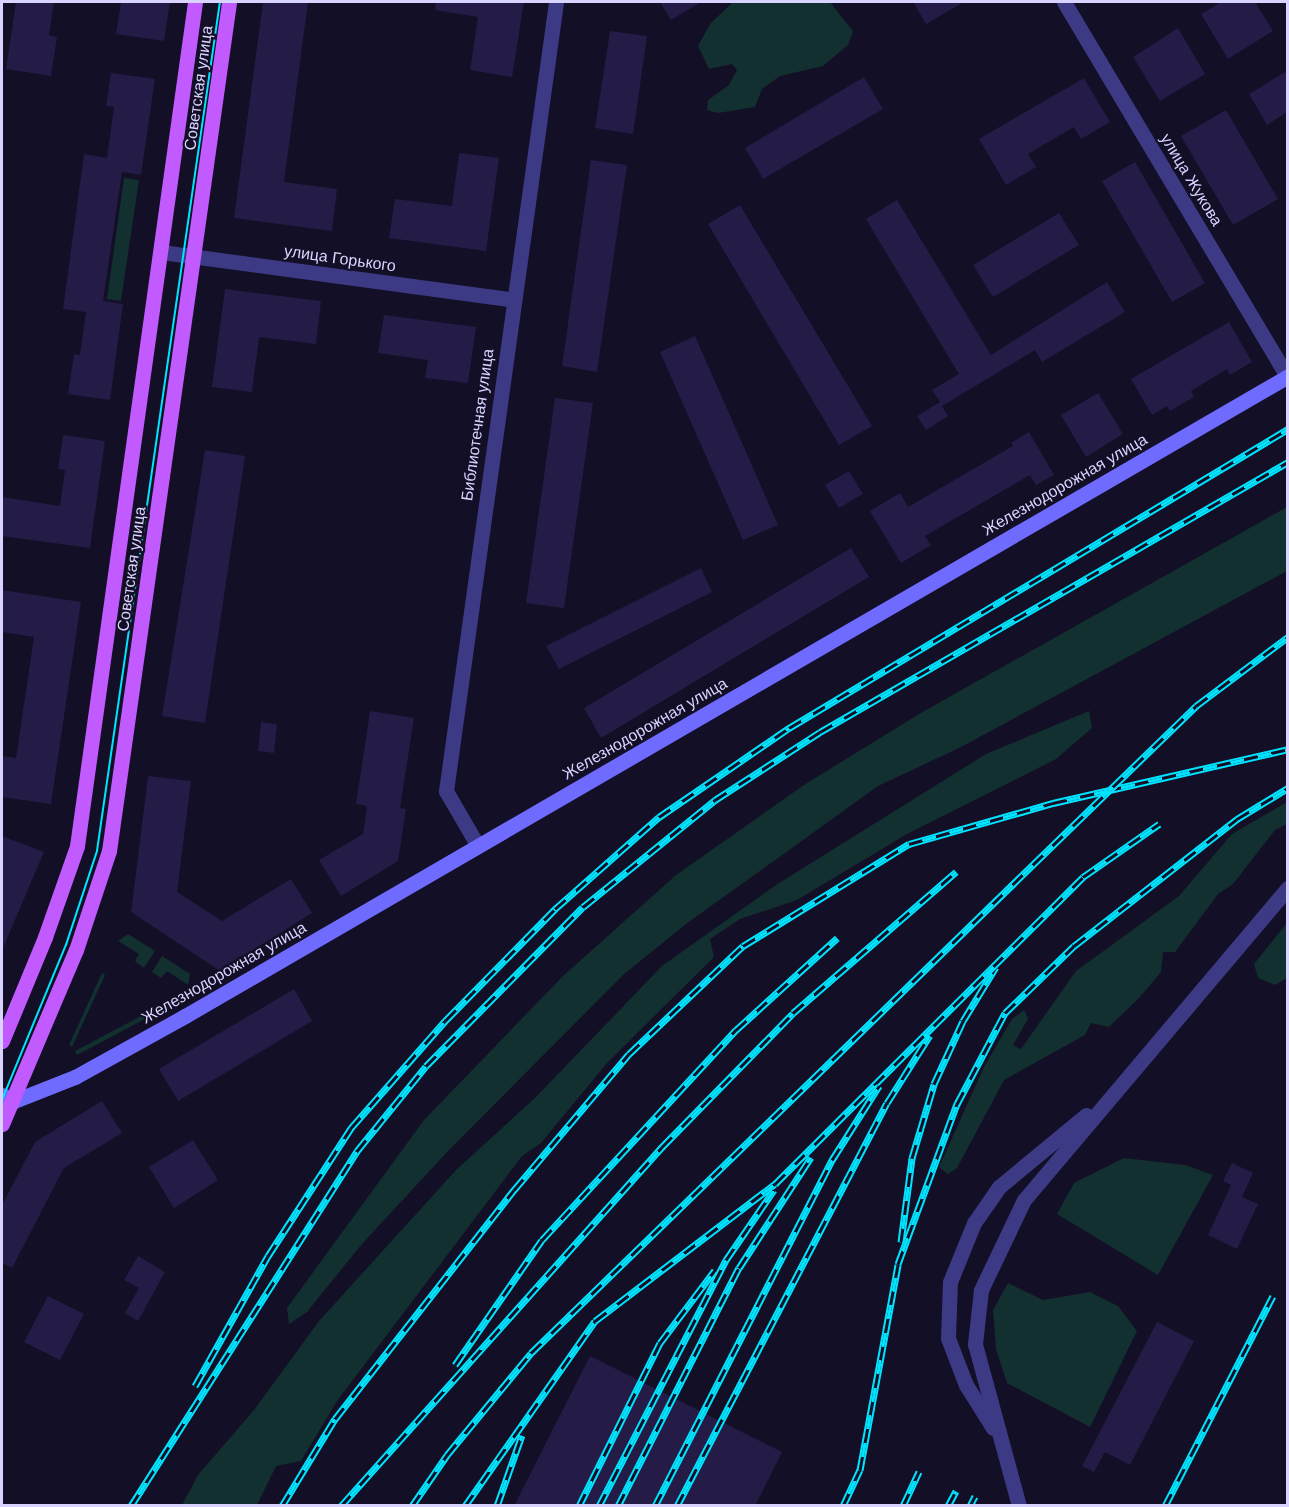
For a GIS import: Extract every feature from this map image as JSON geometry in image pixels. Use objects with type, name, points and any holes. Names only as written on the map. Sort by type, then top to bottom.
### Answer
[{"type":"main road","name":"Советская улица","points":[[2,1041],[45,937],[78,846],[195,2]]},
{"type":"main road","name":"Советская улица","points":[[2,1124],[8,1098],[76,950],[110,851],[229,2]]},
{"type":"main road","name":"Железнодорожная улица","points":[[8,1098],[85,1072],[1287,376]]},
{"type":"street","name":"Библиотечная улица","points":[[478,846],[446,791],[556,2]]},
{"type":"street","name":"улица Жукова","points":[[1064,2],[1287,376]]},
{"type":"street","name":"улица Горького","points":[[161,252],[514,300]]},
{"type":"street","points":[[1019,1506],[975,1344],[981,1290],[1024,1200],[1287,888]]},
{"type":"street","points":[[1002,1444],[966,1385],[948,1338],[950,1282],[974,1223],[999,1187],[1114,1091]]},
{"type":"green space","points":[[733,2],[830,2],[853,31],[848,45],[823,66],[780,76],[762,89],[755,107],[718,113],[707,110],[708,100],[729,85],[737,70],[732,64],[709,69],[698,46],[710,24]]},
{"type":"green space","points":[[124,178],[139,180],[121,301],[107,299]]},
{"type":"green space","points":[[1287,507],[1287,571],[961,747],[878,786],[686,924],[623,975],[448,1151],[361,1245],[307,1312],[289,1324],[287,1308],[424,1120],[562,977],[676,875],[804,785],[919,714]]},
{"type":"green space","points":[[1089,711],[1092,728],[1056,759],[907,834],[797,900],[740,919],[710,939],[714,957],[607,1063],[541,1143],[522,1156],[337,1401],[301,1461],[276,1466],[257,1505],[182,1505],[198,1475],[254,1410],[319,1321],[456,1170],[536,1097],[662,966],[776,885],[986,754]]},
{"type":"green space","points":[[1287,802],[1287,824],[1275,830],[1233,884],[1218,894],[1175,952],[1163,952],[1161,972],[1139,998],[1109,1027],[1091,1023],[1085,1035],[1004,1080],[957,1168],[948,1174],[939,1167],[984,1067],[1012,1019],[1024,1010],[1028,1019],[1013,1045],[1021,1049],[1076,971],[1179,896],[1232,834]]},
{"type":"green space","points":[[1287,923],[1287,978],[1275,985],[1258,978],[1254,964]]},
{"type":"green space","points":[[128,934],[155,951],[144,968],[135,961],[139,954],[118,941]]},
{"type":"green space","points":[[162,956],[190,974],[188,985],[167,971],[161,978],[152,972]]},
{"type":"green space","points":[[102,973],[105,975],[72,1047],[69,1045]]},
{"type":"green space","points":[[158,1007],[160,1011],[77,1055],[75,1051]]},
{"type":"green space","points":[[1124,1158],[1185,1165],[1213,1175],[1158,1275],[1057,1214],[1074,1183]]},
{"type":"green space","points":[[1008,1283],[1043,1300],[1090,1292],[1118,1306],[1137,1331],[1090,1427],[1007,1383],[996,1349],[993,1310]]},
{"type":"building","points":[[16,2],[54,2],[49,35],[57,37],[51,76],[6,69]]},
{"type":"building","points":[[121,2],[170,2],[164,41],[116,34]]},
{"type":"building","points":[[263,2],[308,2],[284,182],[337,189],[332,231],[234,218]]},
{"type":"building","points":[[436,2],[524,2],[512,77],[470,70],[478,17],[435,10]]},
{"type":"building","points":[[660,2],[701,2],[671,20]]},
{"type":"building","points":[[913,2],[964,2],[926,24]]},
{"type":"building","points":[[1221,2],[1255,2],[1273,31],[1228,59],[1201,14]]},
{"type":"building","points":[[1178,28],[1205,74],[1160,101],[1133,57]]},
{"type":"building","points":[[610,31],[647,36],[633,134],[595,128]]},
{"type":"building","points":[[1287,71],[1287,112],[1267,125],[1249,94]]},
{"type":"building","points":[[111,73],[155,79],[141,175],[122,172],[103,301],[123,304],[110,400],[68,394],[74,354],[80,355],[86,312],[63,309],[84,154],[107,158],[114,107],[106,106]]},
{"type":"building","points":[[864,77],[883,109],[763,179],[745,148]]},
{"type":"building","points":[[1084,78],[1110,122],[1081,139],[1074,127],[1028,154],[1036,167],[1006,185],[979,139]]},
{"type":"building","points":[[1226,110],[1278,199],[1233,225],[1181,136]]},
{"type":"building","points":[[459,153],[499,158],[486,251],[389,238],[395,199],[452,206]]},
{"type":"building","points":[[591,160],[627,165],[597,372],[562,366]]},
{"type":"building","points":[[1135,162],[1205,283],[1172,302],[1102,181]]},
{"type":"building","points":[[897,200],[991,355],[1107,282],[1125,312],[1042,362],[1035,350],[942,406],[948,416],[926,430],[917,416],[940,402],[932,390],[959,374],[866,219]]},
{"type":"building","points":[[740,205],[872,426],[839,445],[708,224]]},
{"type":"building","points":[[1059,213],[1079,245],[993,297],[973,265]]},
{"type":"building","points":[[225,289],[321,301],[316,344],[259,337],[252,392],[212,387]]},
{"type":"building","points":[[384,315],[476,327],[468,383],[425,378],[428,360],[378,353]]},
{"type":"building","points":[[1229,322],[1252,362],[1230,375],[1227,369],[1191,391],[1194,397],[1170,411],[1167,406],[1152,415],[1131,379]]},
{"type":"building","points":[[695,336],[778,525],[743,540],[660,352]]},
{"type":"building","points":[[1098,393],[1123,434],[1086,457],[1061,415]]},
{"type":"building","points":[[555,398],[593,403],[564,608],[526,603]]},
{"type":"building","points":[[1029,432],[1054,475],[1036,485],[1030,475],[925,536],[931,545],[901,563],[870,511],[900,493],[908,507],[1013,446],[1011,443]]},
{"type":"building","points":[[63,435],[105,441],[90,548],[2,536],[2,497],[60,506],[65,470],[58,469]]},
{"type":"building","points":[[205,450],[245,456],[205,723],[162,716]]},
{"type":"building","points":[[849,471],[863,494],[839,508],[825,485]]},
{"type":"building","points":[[851,548],[869,577],[601,738],[584,708]]},
{"type":"building","points":[[701,568],[712,592],[559,669],[546,646]]},
{"type":"building","points":[[2,590],[81,602],[51,804],[2,797],[2,756],[16,758],[34,637],[2,632]]},
{"type":"building","points":[[370,711],[414,718],[400,808],[406,809],[398,861],[341,896],[319,860],[363,834],[367,806],[356,804]]},
{"type":"building","points":[[261,722],[277,724],[274,753],[258,751]]},
{"type":"building","points":[[148,776],[191,781],[177,892],[222,921],[291,879],[312,913],[220,971],[131,912]]},
{"type":"building","points":[[2,836],[44,852],[3,948],[2,948]]},
{"type":"building","points":[[294,989],[312,1021],[178,1101],[159,1069]]},
{"type":"building","points":[[102,1101],[122,1133],[64,1168],[12,1268],[2,1263],[2,1205],[35,1142]]},
{"type":"building","points":[[193,1140],[218,1180],[174,1208],[149,1167]]},
{"type":"building","points":[[1232,1163],[1253,1173],[1242,1197],[1258,1204],[1237,1249],[1208,1235],[1231,1185],[1223,1181]]},
{"type":"building","points":[[138,1256],[165,1272],[138,1321],[125,1313],[139,1288],[124,1280]]},
{"type":"building","points":[[48,1296],[84,1314],[60,1360],[24,1342]]},
{"type":"building","points":[[1157,1322],[1194,1341],[1130,1465],[1105,1452],[1094,1472],[1082,1466]]},
{"type":"building","points":[[590,1356],[782,1452],[755,1506],[514,1506]]},
{"type":"tram line","points":[[2,1100],[66,945],[97,851],[220,2]]},
{"type":"railway","points":[[195,1386],[268,1256],[351,1128],[446,1020],[555,909],[659,817],[789,728],[1288,429]]},
{"type":"railway","points":[[131,1506],[357,1151],[426,1066],[583,907],[715,800],[820,732],[1288,462]]},
{"type":"railway","points":[[412,1506],[447,1455],[531,1353],[1196,706],[1288,637]]},
{"type":"railway","points":[[282,1506],[335,1419],[514,1190],[629,1054],[743,946],[909,844],[1053,803],[1288,749]]},
{"type":"railway","points":[[843,1506],[860,1470],[898,1264],[957,1104],[1005,1013],[1074,946],[1237,819],[1288,788]]},
{"type":"railway","points":[[465,1506],[595,1321],[775,1184],[1083,877],[1159,824]]},
{"type":"railway","points":[[341,1506],[662,1147],[793,1013],[956,872]]},
{"type":"railway","points":[[455,1365],[542,1240],[736,1030],[837,938]]},
{"type":"railway","points":[[901,1242],[912,1158],[934,1084],[963,1021],[996,967]]},
{"type":"railway","points":[[677,1506],[887,1103],[930,1035]]},
{"type":"railway","points":[[655,1506],[832,1160],[879,1086]]},
{"type":"railway","points":[[618,1506],[739,1268],[811,1157]]},
{"type":"railway","points":[[599,1506],[726,1260],[774,1190]]},
{"type":"railway","points":[[579,1506],[660,1343],[715,1270]]},
{"type":"railway","points":[[1165,1506],[1273,1296]]},
{"type":"railway","points":[[497,1506],[522,1435]]},
{"type":"railway","points":[[903,1506],[919,1472]]},
{"type":"railway","points":[[948,1506],[956,1491]]},
{"type":"railway","points":[[970,1506],[975,1496]]}]
